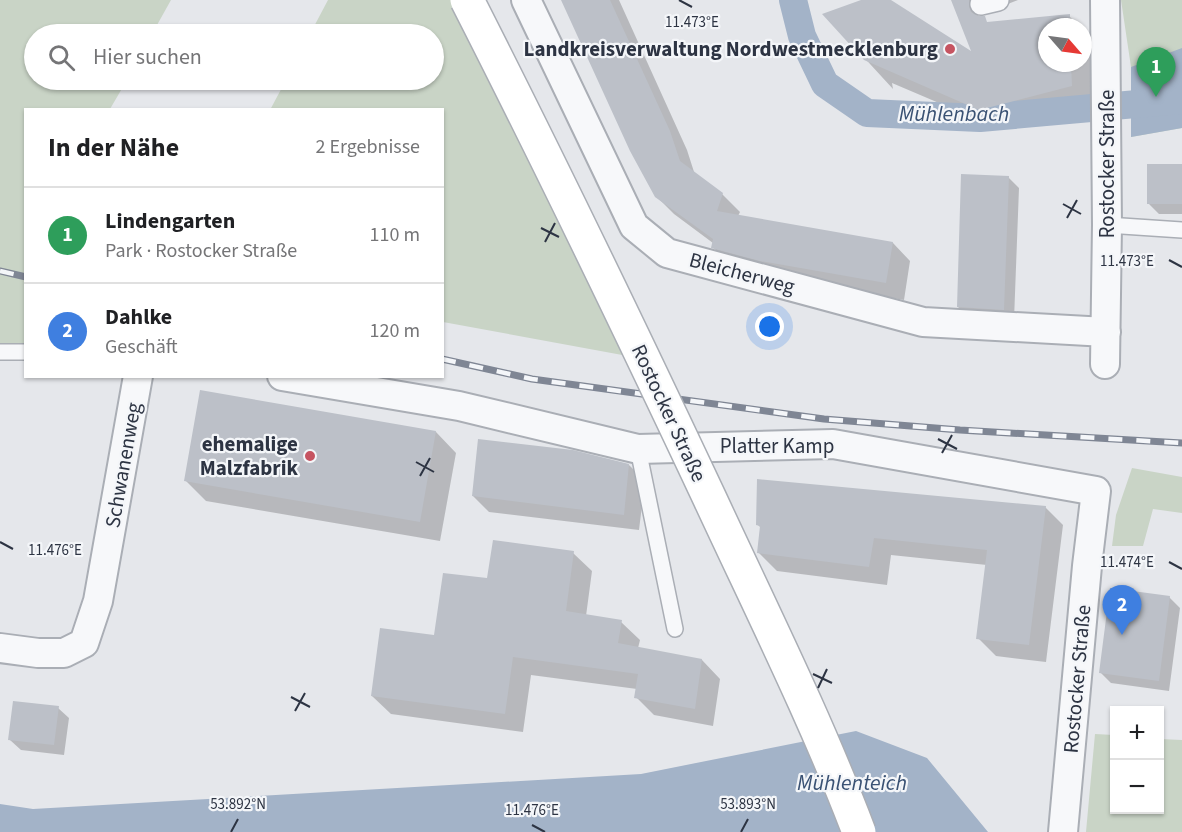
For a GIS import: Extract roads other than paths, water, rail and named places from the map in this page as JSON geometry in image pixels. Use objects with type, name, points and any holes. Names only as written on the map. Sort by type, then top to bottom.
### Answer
[{"type":"main road","name":"Rostocker Straße","points":[[467,0],[545,153],[664,401],[778,645],[859,832]]},
{"type":"street","name":"Bleicherweg","points":[[526,0],[634,226],[667,253],[923,322],[1106,332]]},
{"type":"street","name":"Rostocker Straße","points":[[1105,0],[1107,225],[1105,364]]},
{"type":"street","name":"Schwanenweg","points":[[0,648],[38,653],[64,652],[84,643],[98,601],[138,378]]},
{"type":"street","name":"Platter Kamp","points":[[294,378],[459,406],[638,449],[833,444],[1096,491]]},
{"type":"street","name":"Rostocker Straße","points":[[1063,832],[1096,491]]},
{"type":"lane","points":[[1107,225],[1182,230]]},
{"type":"lane","points":[[0,352],[24,352]]},
{"type":"lane","points":[[638,449],[675,629]]},
{"type":"water","points":[[1182,48],[1182,128],[1131,137],[1131,67]]},
{"type":"water","name":"Mühlenteich","points":[[856,731],[927,758],[988,832],[0,832],[0,804],[33,809],[641,774]]},
{"type":"waterway","name":"Mühlenbach","points":[[793,0],[802,36],[825,84],[867,113],[980,118],[1182,100]]},
{"type":"railway","points":[[0,271],[24,277]]},
{"type":"railway","points":[[444,359],[532,379],[824,419],[960,430],[1182,443]]},
{"type":"place","name":"Landkreisverwaltung Nordwestmecklenburg","points":[[950,49]]},
{"type":"place","name":"Lindengarten","points":[[1156,97]]},
{"type":"place","name":"ehemalige Malzfabrik","points":[[310,456]]},
{"type":"place","name":"Dahlke","points":[[1122,635]]}]
